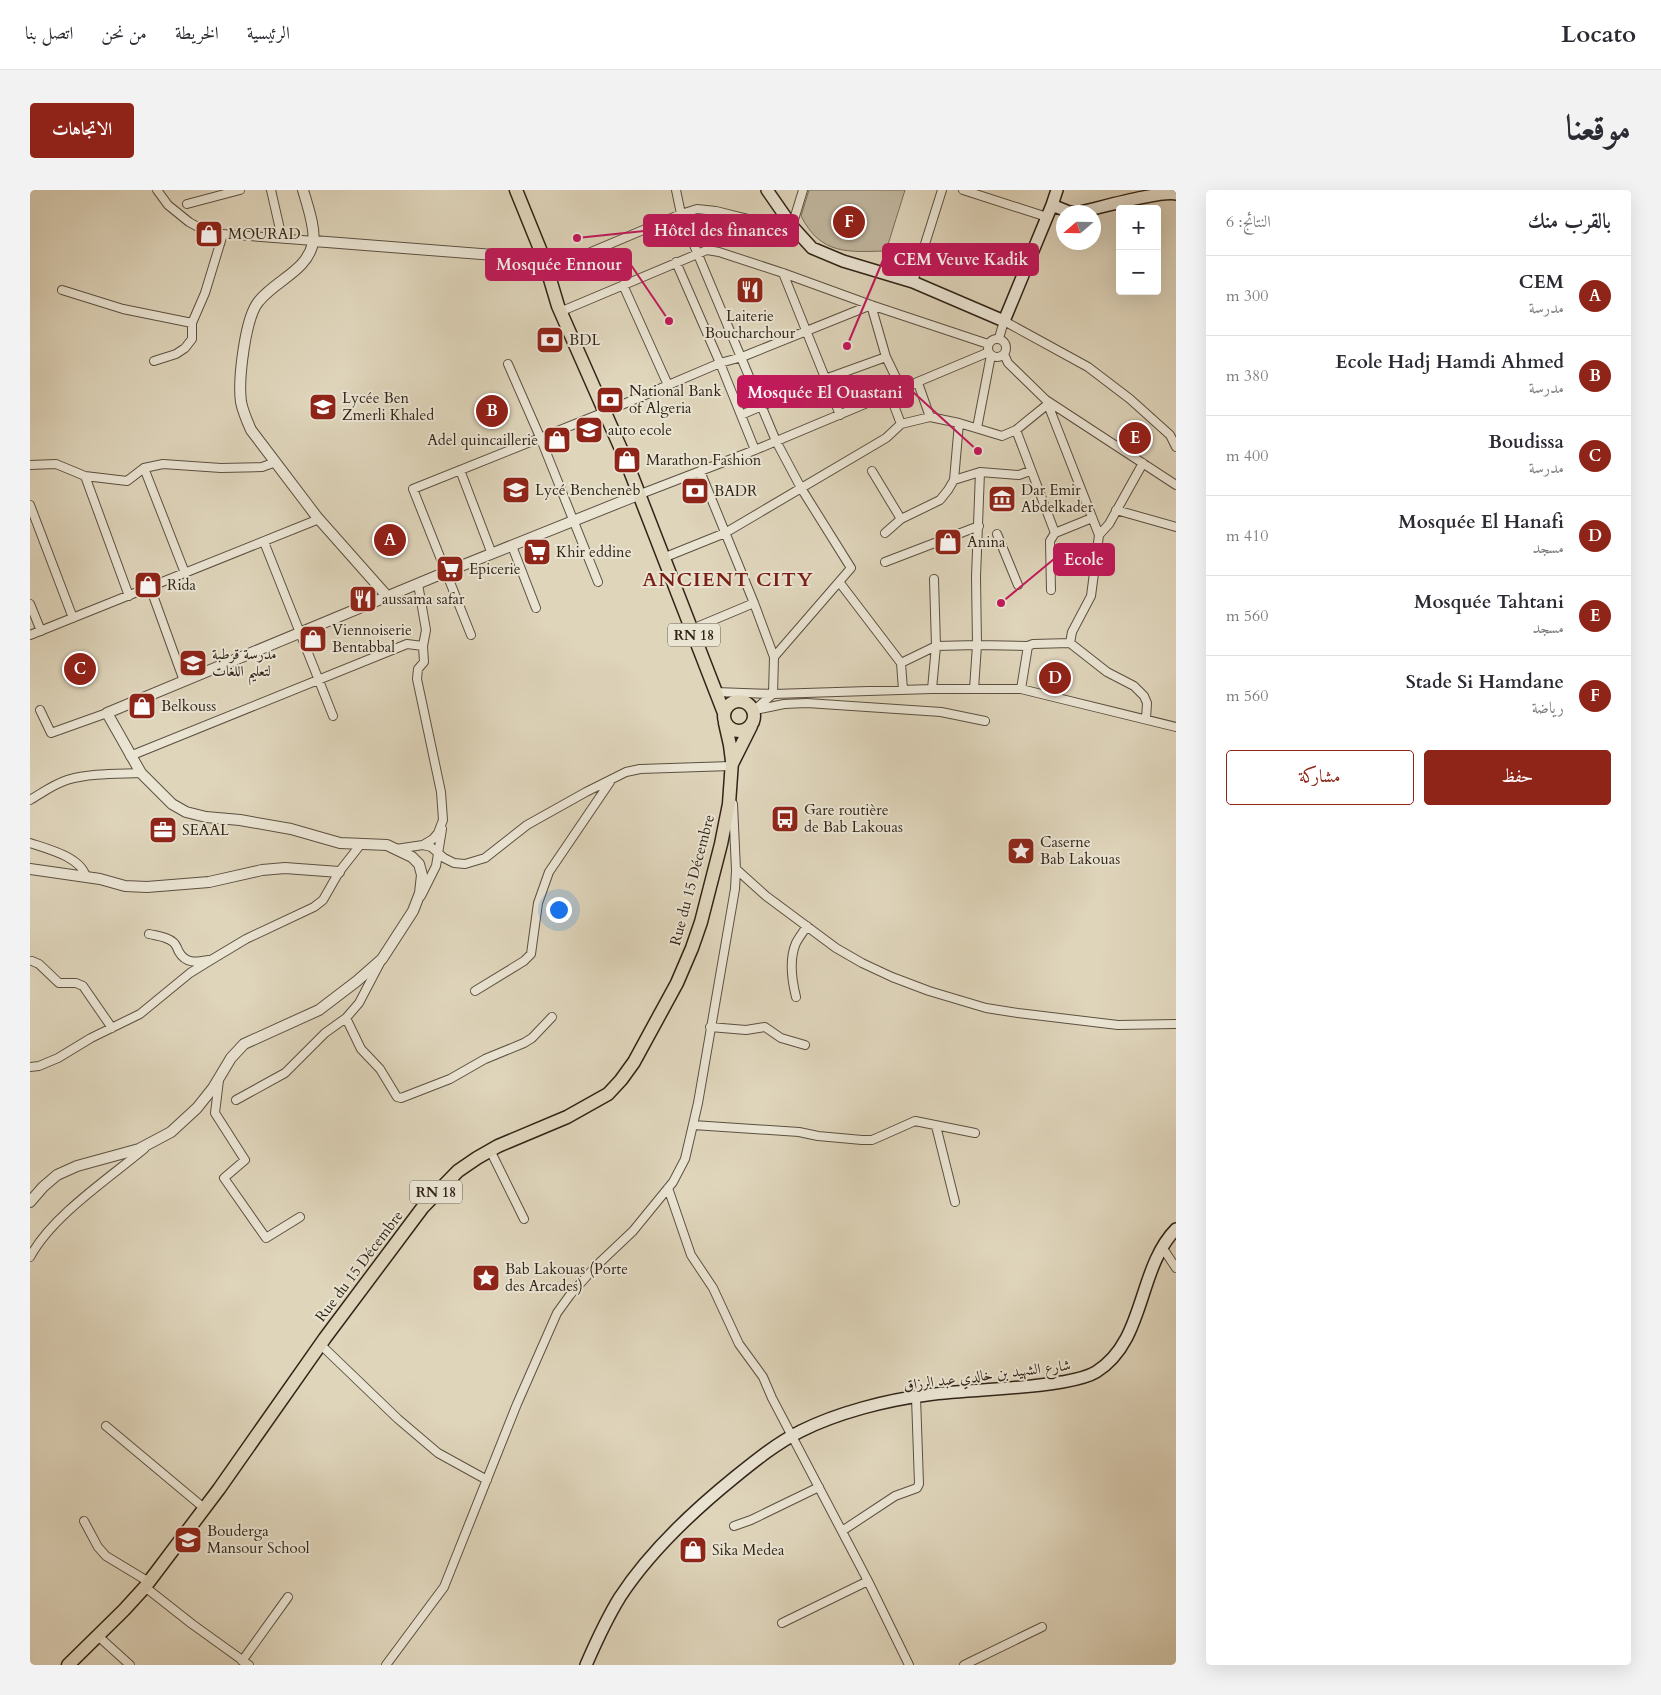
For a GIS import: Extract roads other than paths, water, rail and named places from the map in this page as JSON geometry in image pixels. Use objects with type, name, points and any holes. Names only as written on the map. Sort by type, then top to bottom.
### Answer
[{"type":"main road","name":"RN 18","points":[[516,190],[545,265],[558,306],[562,311],[606,412],[716,692],[724,718]]},
{"type":"main road","points":[[766,190],[792,226],[812,248],[843,261],[913,282],[1004,321],[1057,190]]},
{"type":"main road","points":[[1052,205],[1069,212],[1080,212],[1147,197],[1170,193],[1176,194]]},
{"type":"main road","points":[[732,766],[751,726],[754,719],[753,711],[747,703],[738,701],[728,704],[724,718],[728,727],[737,732],[751,726]]},
{"type":"main road","name":"Rue du 15 Décembre","points":[[68,1665],[124,1610],[147,1584],[204,1508],[320,1345],[423,1207],[458,1171],[490,1150],[594,1103],[608,1094],[634,1062],[677,983],[701,922],[723,836],[729,804],[732,766],[724,718]]},
{"type":"main road","name":"شارع الشهيد بن خالدي عبد الرزاق","points":[[586,1665],[620,1597],[649,1559],[710,1497],[754,1462],[793,1436],[841,1415],[884,1403],[927,1395],[1030,1387],[1080,1378],[1095,1373],[1111,1361],[1122,1347],[1134,1322],[1150,1273],[1162,1247],[1176,1229]]},
{"type":"street","points":[[157,190],[168,205],[189,222],[198,227],[223,234],[314,241],[545,265],[697,209],[716,211],[784,228],[792,226],[803,190]]},
{"type":"street","points":[[187,204],[224,192],[240,190]]},
{"type":"street","points":[[271,190],[282,238]]},
{"type":"street","points":[[303,190],[314,241],[309,254],[299,267],[269,290],[258,302],[252,314],[245,342],[240,381],[241,401],[245,418],[251,430],[319,519],[387,596]]},
{"type":"street","points":[[676,190],[681,214],[776,441],[824,527],[851,568],[774,658]]},
{"type":"street","points":[[913,282],[942,190]]},
{"type":"street","points":[[963,190],[1047,217]]},
{"type":"street","points":[[154,361],[176,354],[185,348],[192,339],[192,323],[205,294],[223,234]]},
{"type":"street","points":[[562,311],[707,250],[719,252],[783,273],[871,305],[989,350],[999,357],[1004,354],[1006,344],[999,338]]},
{"type":"street","points":[[676,262],[755,450]]},
{"type":"street","points":[[783,273],[840,415]]},
{"type":"street","points":[[623,285],[668,386]]},
{"type":"street","points":[[62,290],[123,309],[192,323]]},
{"type":"street","points":[[471,635],[413,488],[606,412],[720,363],[742,357],[871,305]]},
{"type":"street","points":[[871,305],[886,357],[902,390]]},
{"type":"street","points":[[999,338],[1004,321],[1088,367],[1130,399],[1170,435],[1176,447]]},
{"type":"street","points":[[976,428],[989,350],[992,340],[999,338]]},
{"type":"street","points":[[40,710],[51,734],[107,713],[446,572],[890,395],[989,350]]},
{"type":"street","points":[[1004,354],[1008,364],[1047,402],[1176,485]]},
{"type":"street","points":[[741,415],[825,379],[886,357]]},
{"type":"street","points":[[508,364],[540,437],[598,582]]},
{"type":"street","points":[[918,383],[930,417]]},
{"type":"street","points":[[890,395],[901,424]]},
{"type":"street","points":[[663,558],[725,533],[886,438],[901,424],[930,417],[1002,436],[1016,430],[1047,402]]},
{"type":"street","points":[[1047,402],[1099,535],[1091,596],[1072,632],[1070,643]]},
{"type":"street","points":[[885,534],[901,519],[940,500],[954,480],[958,423]]},
{"type":"street","points":[[1016,430],[1055,533]]},
{"type":"street","points":[[30,465],[56,464],[85,476],[127,481],[144,468],[164,464],[222,468],[262,467],[276,462]]},
{"type":"street","points":[[1099,535],[1109,524],[1143,463]]},
{"type":"street","points":[[144,468],[185,573]]},
{"type":"street","points":[[460,470],[492,554]]},
{"type":"street","points":[[700,471],[754,603],[774,658],[773,694],[753,711]]},
{"type":"street","points":[[872,471],[901,519]]},
{"type":"street","points":[[954,480],[980,472],[1019,476],[1030,471]]},
{"type":"street","points":[[974,689],[977,645],[976,577],[980,472]]},
{"type":"street","points":[[85,476],[129,596]]},
{"type":"street","points":[[30,505],[73,618]]},
{"type":"street","points":[[1116,510],[1176,527]]},
{"type":"street","points":[[1051,590],[1050,541],[1055,533],[1092,518]]},
{"type":"street","points":[[30,635],[319,519]]},
{"type":"street","points":[[885,562],[979,526]]},
{"type":"street","points":[[997,534],[1018,585]]},
{"type":"street","points":[[264,542],[333,716]]},
{"type":"street","points":[[512,546],[536,608]]},
{"type":"street","points":[[932,689],[936,646],[934,579]]},
{"type":"street","points":[[840,583],[901,663],[903,690]]},
{"type":"street","points":[[236,1100],[285,1073],[325,1033],[346,1018],[359,1003],[382,959],[413,912],[436,866],[443,820],[441,792],[417,679],[418,669],[424,662],[423,646],[426,630],[418,584]]},
{"type":"street","points":[[150,587],[184,681]]},
{"type":"street","points":[[692,630],[754,603]]},
{"type":"street","points":[[30,604],[41,631]]},
{"type":"street","points":[[901,663],[936,646],[1028,646],[1033,644],[1070,643],[1107,672],[1134,686],[1144,696],[1147,703],[1146,719]]},
{"type":"street","points":[[130,756],[408,644],[423,646]]},
{"type":"street","points":[[1021,689],[1028,646]]},
{"type":"street","points":[[716,692],[773,694],[932,689],[1021,689],[1176,727]]},
{"type":"street","points":[[753,711],[784,704],[807,704],[941,712],[985,721]]},
{"type":"street","points":[[107,713],[141,773],[172,804],[186,812],[206,817],[240,820],[291,829],[340,843],[387,845],[412,857],[419,864],[422,874],[420,892],[413,912]]},
{"type":"street","points":[[386,1665],[444,1588],[517,1404],[557,1314],[570,1295],[595,1267],[633,1231],[668,1188],[685,1159],[693,1125],[735,889],[732,766],[640,769],[626,772],[527,825],[485,858],[465,864],[454,863],[438,854],[431,847],[423,845],[396,849]]},
{"type":"street","points":[[30,800],[66,780],[84,776],[141,773]]},
{"type":"street","points":[[475,991],[524,961],[531,954],[538,903],[549,872],[610,781]]},
{"type":"street","points":[[423,845],[433,839],[438,833],[443,820]]},
{"type":"street","points":[[30,844],[50,850],[77,862],[83,868],[86,877]]},
{"type":"street","points":[[30,1067],[39,1066],[58,1058],[140,1014],[190,974],[211,960],[246,939],[314,907],[323,900],[339,872],[361,844]]},
{"type":"street","points":[[30,869],[86,877],[125,886],[147,887],[209,882],[262,870],[285,868],[339,872]]},
{"type":"street","points":[[736,869],[766,896],[836,948],[892,977],[929,991],[986,1008],[1118,1025],[1176,1024]]},
{"type":"street","points":[[796,998],[792,976],[794,950],[796,942],[807,926]]},
{"type":"street","points":[[150,934],[167,938],[175,943],[186,960],[193,962],[211,960]]},
{"type":"street","points":[[30,1202],[57,1175],[77,1166],[139,1149],[171,1132],[197,1108],[220,1077],[231,1058],[244,1044],[319,1010],[382,959]]},
{"type":"street","points":[[32,961],[39,964],[58,983],[76,983],[83,986],[112,1028]]},
{"type":"street","points":[[346,1018],[361,1049],[380,1069],[397,1097],[401,1098],[450,1079],[485,1059],[524,1043],[532,1038],[552,1017]]},
{"type":"street","points":[[710,1026],[746,1030],[765,1026],[781,1038],[805,1045]]},
{"type":"street","points":[[220,1077],[215,1113],[245,1160],[224,1178],[266,1238],[300,1217]]},
{"type":"street","points":[[693,1125],[799,1132],[818,1136],[872,1140],[915,1121],[975,1133]]},
{"type":"street","points":[[936,1126],[955,1202]]},
{"type":"street","points":[[30,1257],[57,1222],[156,1140]]},
{"type":"street","points":[[490,1150],[524,1219]]},
{"type":"street","points":[[668,1188],[691,1255],[713,1288],[739,1344],[763,1377],[909,1665]]},
{"type":"street","points":[[1162,1247],[1176,1268]]},
{"type":"street","points":[[320,1345],[398,1419],[438,1453],[487,1480]]},
{"type":"street","points":[[842,1531],[895,1496],[917,1488],[919,1484],[916,1397]]},
{"type":"street","points":[[106,1426],[204,1508]]},
{"type":"street","points":[[734,1526],[751,1520],[819,1487]]},
{"type":"street","points":[[84,1521],[98,1547],[106,1556],[147,1584],[192,1624],[245,1663],[288,1597]]},
{"type":"street","points":[[782,1623],[868,1581]]},
{"type":"street","points":[[964,1665],[1042,1627]]},
{"type":"street","points":[[98,1636],[130,1665]]},
{"type":"place","name":"Stade Si Hamdane","points":[[849,222]]},
{"type":"place","name":"MOURAD","points":[[209,234]]},
{"type":"place","name":"Hôtel des finances","points":[[577,238]]},
{"type":"place","name":"Laiterie Boucharchour","points":[[750,290]]},
{"type":"place","name":"Mosquée Ennour","points":[[669,321]]},
{"type":"place","name":"BDL","points":[[550,340]]},
{"type":"place","name":"CEM Veuve Kadik","points":[[847,346]]},
{"type":"place","name":"National Bank of Algeria","points":[[610,400]]},
{"type":"place","name":"Lycée Ben Zmerli Khaled","points":[[323,407]]},
{"type":"place","name":"Ecole Hadj Hamdi Ahmed","points":[[492,411]]},
{"type":"place","name":"auto ecole","points":[[589,430]]},
{"type":"place","name":"Mosquée Tahtani","points":[[1135,438]]},
{"type":"place","name":"Adel quincaillerie","points":[[557,440]]},
{"type":"place","name":"Mosquée El Ouastani","points":[[978,451]]},
{"type":"place","name":"Marathon Fashion","points":[[627,460]]},
{"type":"place","name":"Lycé Bencheneb","points":[[516,490]]},
{"type":"place","name":"BADR","points":[[695,491]]},
{"type":"place","name":"Dar Emir Abdelkader","points":[[1002,499]]},
{"type":"place","name":"CEM","points":[[390,540]]},
{"type":"place","name":"Anina","points":[[948,542]]},
{"type":"place","name":"Khir eddine","points":[[537,552]]},
{"type":"place","name":"Epicerie","points":[[450,569]]},
{"type":"place","name":"Rida","points":[[148,585]]},
{"type":"place","name":"aussama safar","points":[[363,599]]},
{"type":"place","name":"Ecole","points":[[1001,603]]},
{"type":"place","name":"Viennoiserie Bentabbal","points":[[313,639]]},
{"type":"place","name":"مدرسة قرطبة لتعليم اللغات","points":[[193,663]]},
{"type":"place","name":"Boudissa","points":[[80,669]]},
{"type":"place","name":"Mosquée El Hanafi","points":[[1055,678]]},
{"type":"place","name":"Belkouss","points":[[142,706]]},
{"type":"place","name":"Gare routière de Bab Lakouas","points":[[785,819]]},
{"type":"place","name":"SEAAL","points":[[163,830]]},
{"type":"place","name":"Caserne Bab Lakouas","points":[[1021,851]]},
{"type":"place","name":"Bab Lakouas (Porte des Arcades)","points":[[486,1278]]},
{"type":"place","name":"Bouderga Mansour School","points":[[188,1540]]},
{"type":"place","name":"Sika Medea","points":[[693,1550]]},
{"type":"district","name":"ANCIENT CITY","points":[[728,579]]}]
